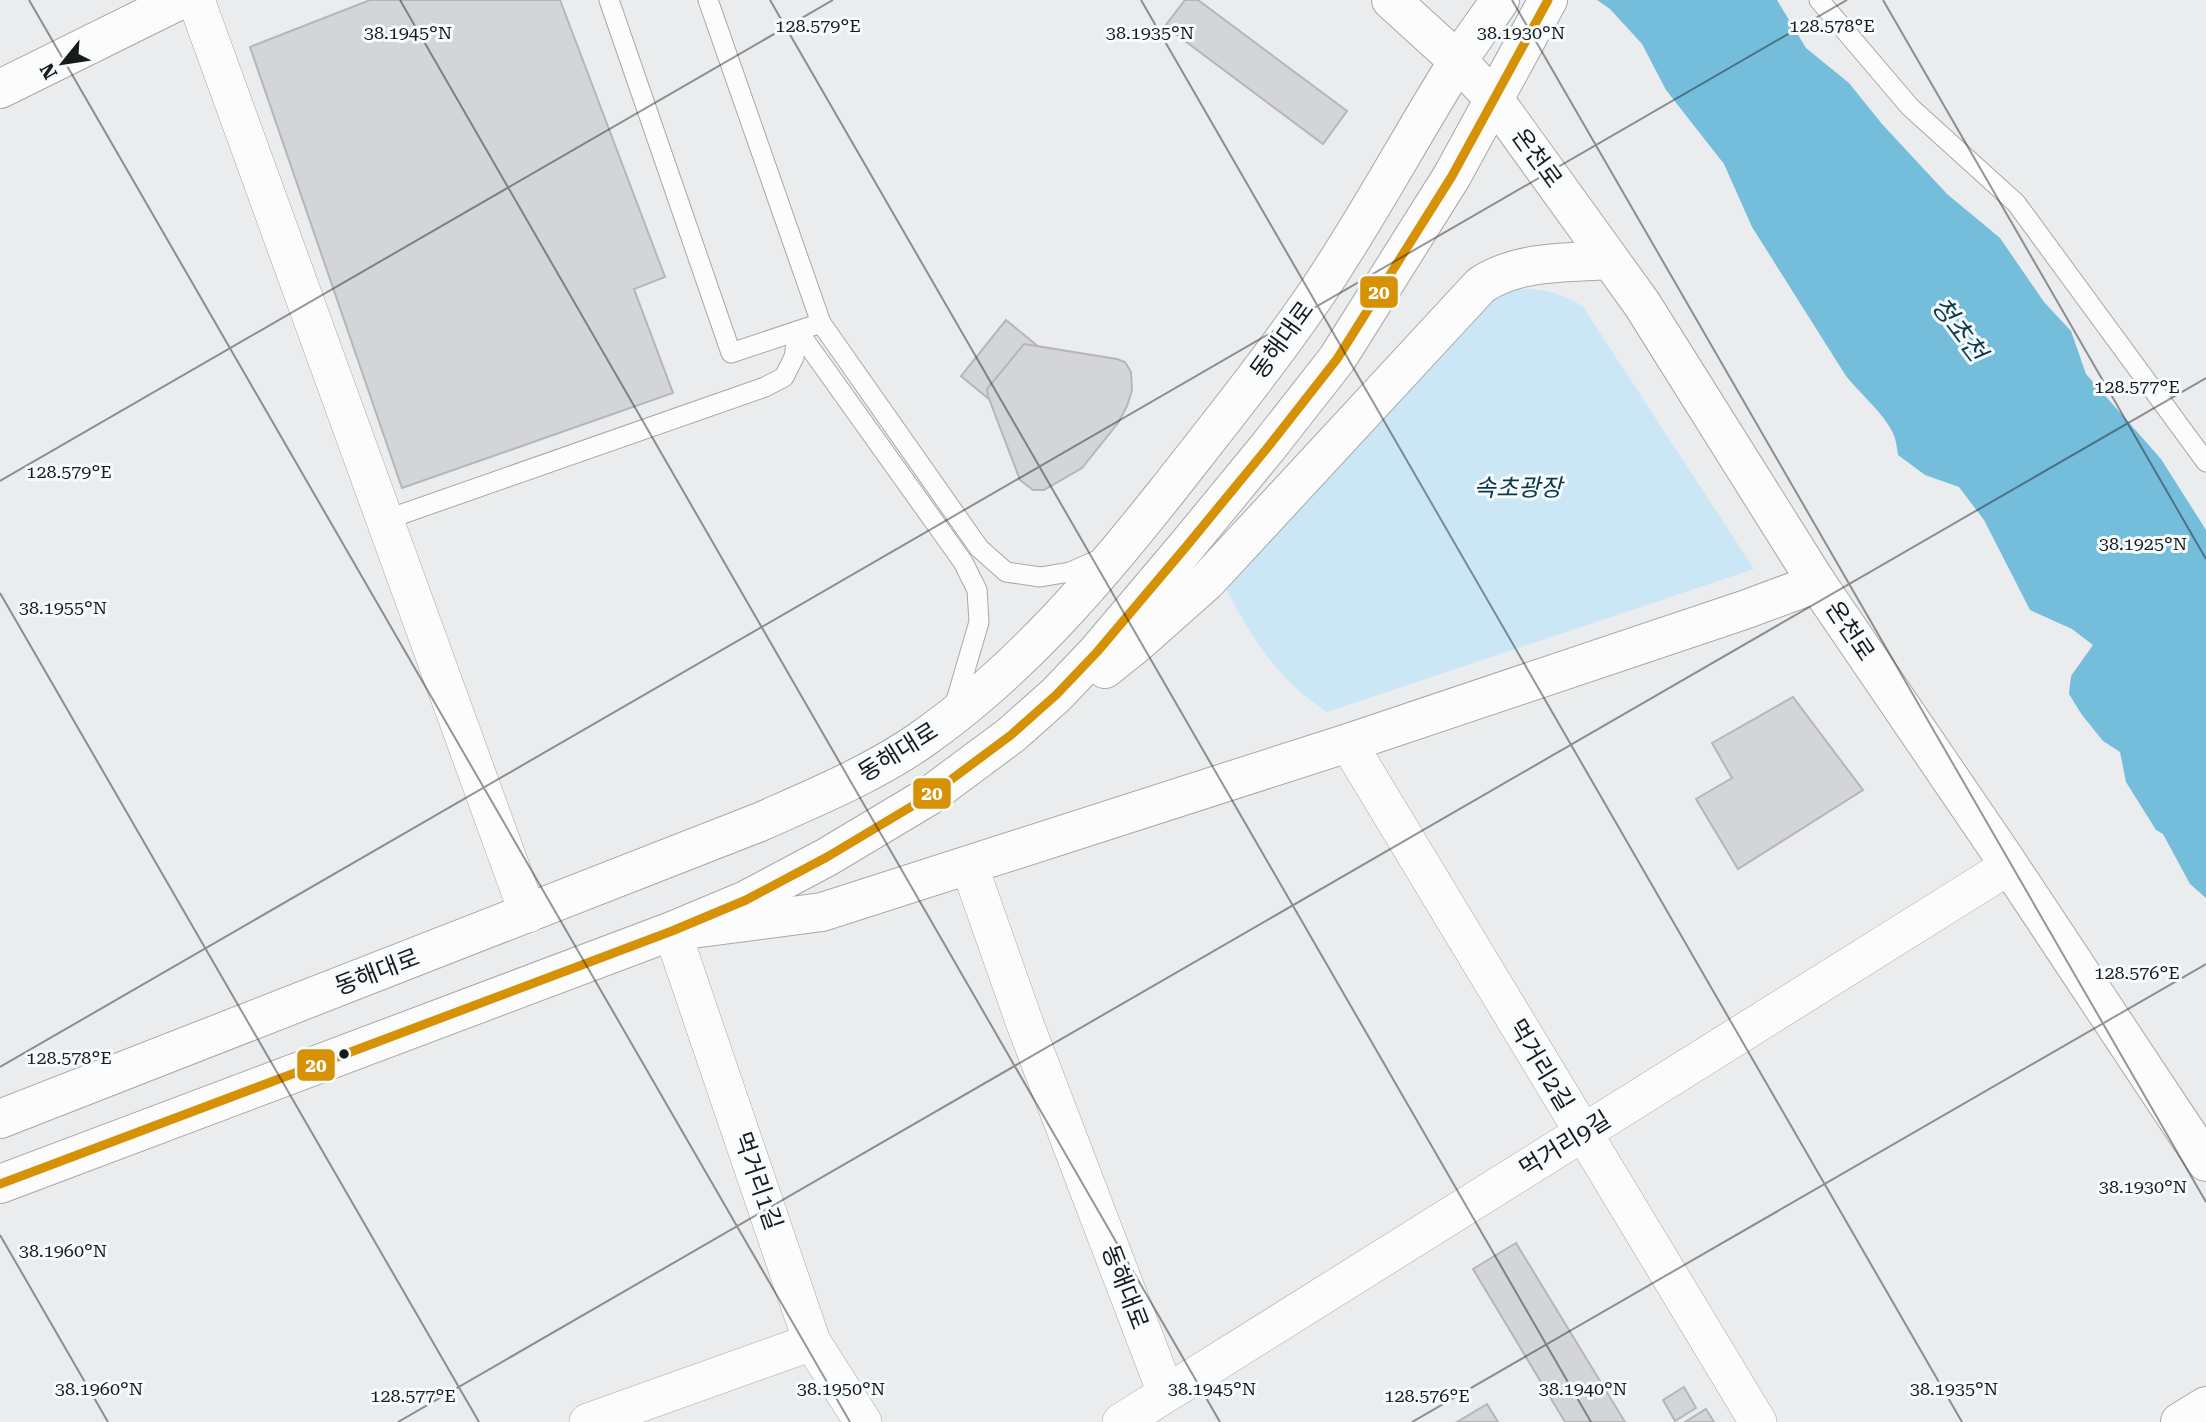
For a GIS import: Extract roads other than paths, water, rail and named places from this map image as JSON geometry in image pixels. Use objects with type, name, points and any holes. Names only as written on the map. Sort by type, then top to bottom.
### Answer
[{"type":"main road","points":[[0,89],[180,0]]},
{"type":"main road","name":"온천로","points":[[1391,0],[1458,61],[1494,99],[1642,304],[1817,583],[2206,1163]]},
{"type":"main road","name":"동해대로","points":[[0,1119],[761,822],[887,761],[950,719],[1045,633],[1119,551],[1273,355],[1353,238],[1458,61],[1500,0]]},
{"type":"main road","name":"동해대로","points":[[0,1184],[672,931],[746,900],[827,857],[929,796],[1012,735],[1056,695],[1097,652],[1268,447],[1336,359],[1445,186],[1545,6]]},
{"type":"main road","points":[[1012,735],[1135,645],[1206,581],[1481,285],[1496,276],[1526,266],[1610,260]]},
{"type":"main road","points":[[672,931],[822,912],[1348,743],[1817,583]]},
{"type":"main road","points":[[2180,1422],[2206,1406]]},
{"type":"street","points":[[196,0],[528,914]]},
{"type":"street","name":"먹거리2길","points":[[1348,743],[1758,1422]]},
{"type":"street","name":"동해대로","points":[[969,865],[1025,1024],[1166,1393]]},
{"type":"street","name":"먹거리9길","points":[[1121,1422],[2009,866]]},
{"type":"street","name":"먹거리1길","points":[[672,931],[812,1342],[863,1422]]},
{"type":"street","points":[[588,1422],[812,1342]]},
{"type":"lane","points":[[609,0],[731,353],[821,323]]},
{"type":"lane","points":[[708,0],[821,323],[979,548],[1006,572],[1040,577],[1070,572],[1119,551]]},
{"type":"lane","points":[[1819,0],[1909,107],[2016,202],[2206,462]]},
{"type":"lane","points":[[385,520],[765,387],[784,377],[794,356],[798,331]]},
{"type":"lane","points":[[798,331],[963,562],[977,590],[979,622],[950,719]]},
{"type":"water","name":"청초천","points":[[1597,0],[1777,0],[1806,48],[1849,83],[1882,124],[1947,194],[2000,238],[2044,302],[2071,331],[2086,374],[2161,459],[2206,530],[2206,898],[2190,884],[2163,834],[2156,830],[2126,782],[2120,752],[2103,741],[2069,694],[2071,676],[2093,645],[2072,629],[2030,610],[1984,520],[1959,487],[1925,475],[1898,455],[1895,438],[1888,425],[1846,376],[1752,227],[1724,164],[1666,90],[1642,44],[1610,9]]},
{"type":"park label","name":"속초광장","points":[[1518,488]]}]
